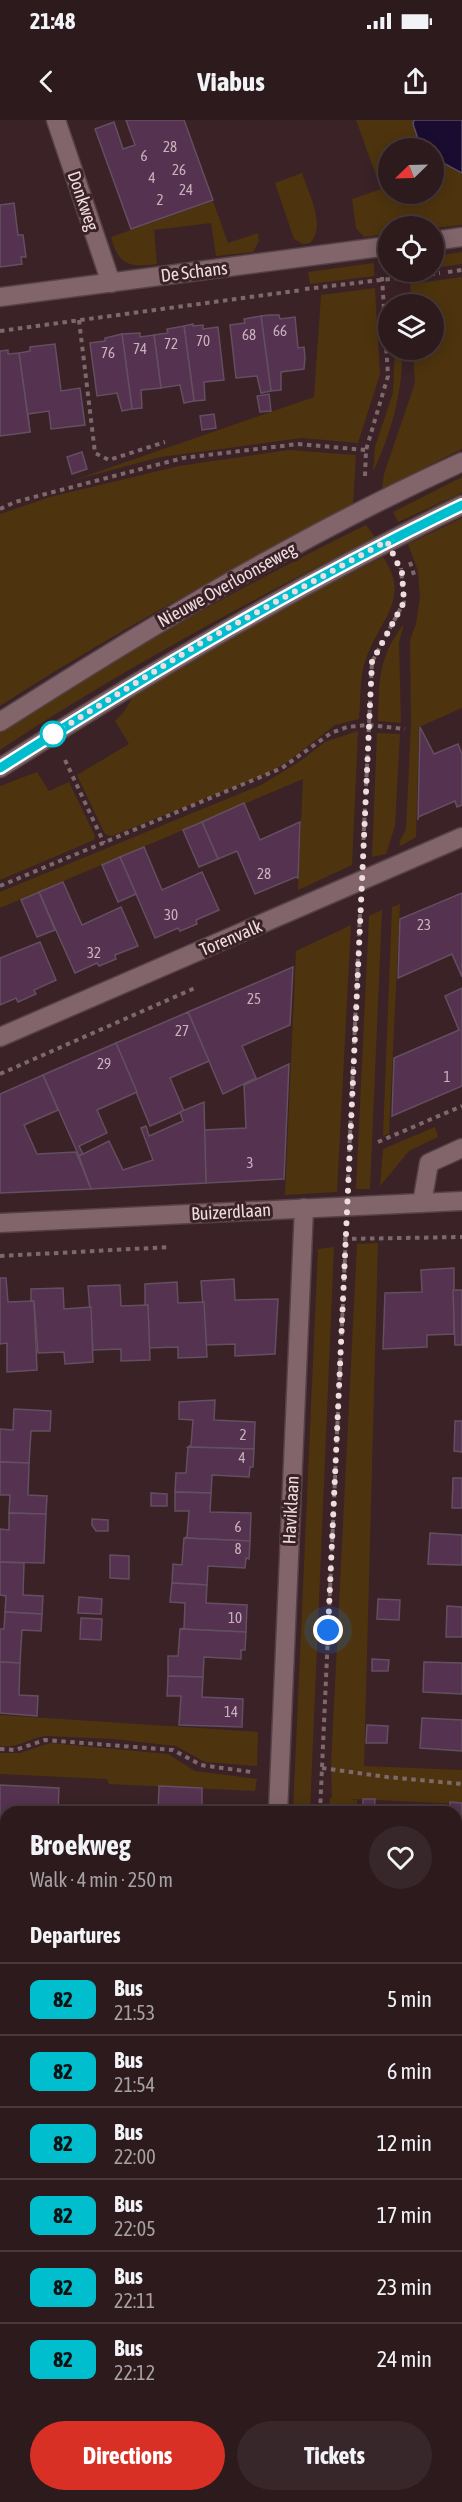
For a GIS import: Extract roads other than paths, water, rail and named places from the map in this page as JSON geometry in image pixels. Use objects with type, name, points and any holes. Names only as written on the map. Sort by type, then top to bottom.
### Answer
[{"type":"street","name":"Donkweg","points":[[56,120],[111,282]]},
{"type":"street","points":[[444,240],[462,237]]},
{"type":"street","name":"De Schans","points":[[0,297],[378,248]]},
{"type":"street","name":"Nieuwe Overloonseweg","points":[[0,722],[181,609],[370,507],[462,462]]},
{"type":"street","name":"Nieuwe Overloonseweg","points":[[0,768],[199,644],[387,541],[462,505]]},
{"type":"street","name":"Torenvalk","points":[[0,1037],[462,837]]},
{"type":"street","points":[[422,1203],[429,1163],[462,1148]]},
{"type":"street","name":"Buizerdlaan","points":[[0,1223],[462,1201]]},
{"type":"street","name":"Haviklaan","points":[[278,1806],[304,1208]]}]
